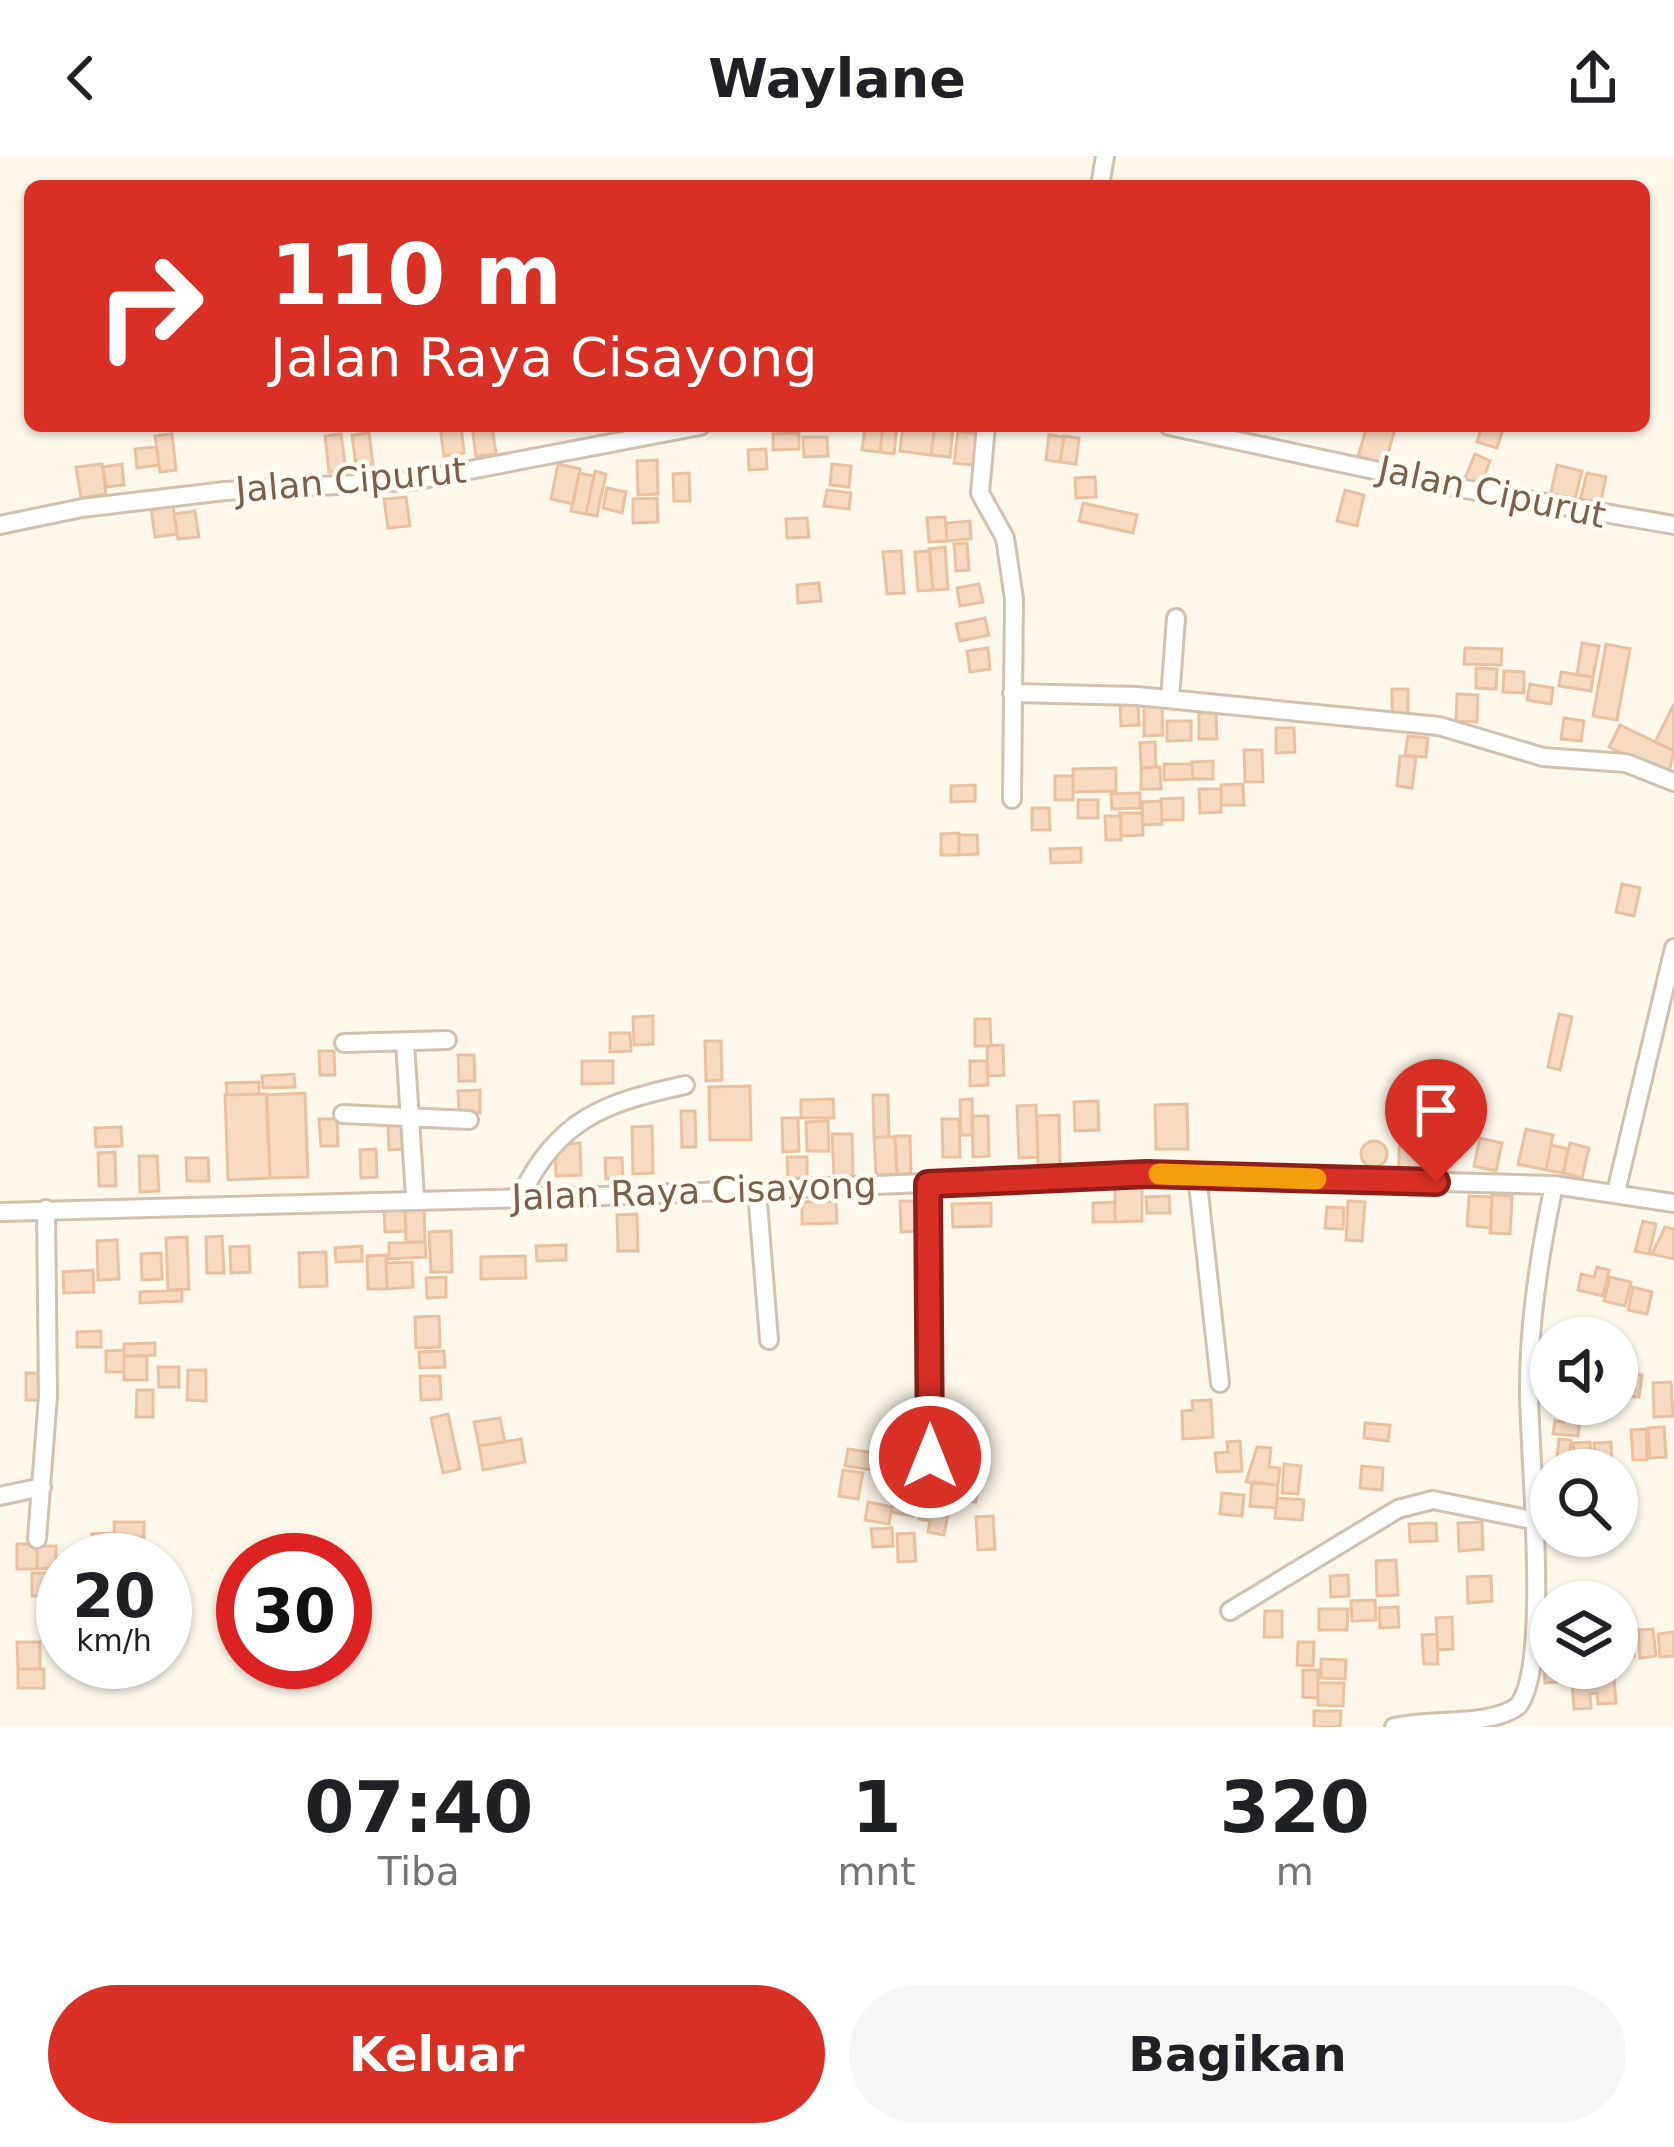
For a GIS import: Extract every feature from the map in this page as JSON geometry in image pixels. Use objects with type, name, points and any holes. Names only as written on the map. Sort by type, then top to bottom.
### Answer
[{"type":"street","name":"Jalan Cipurut","points":[[0,525],[82,508],[225,491],[412,481],[669,432]]},
{"type":"street","points":[[985,432],[980,493],[1005,538],[1014,599],[1012,799]]},
{"type":"street","name":"Jalan Cipurut","points":[[1196,432],[1453,487],[1674,526]]},
{"type":"street","points":[[1171,699],[1176,617]]},
{"type":"street","points":[[1012,693],[1171,699],[1439,726],[1543,757],[1626,763],[1674,782]]},
{"type":"street","points":[[1616,1192],[1674,948]]},
{"type":"street","points":[[344,1043],[447,1040]]},
{"type":"street","points":[[405,1043],[415,1197]]},
{"type":"street","points":[[520,1197],[539,1158],[574,1124],[613,1101],[686,1085]]},
{"type":"street","points":[[343,1114],[469,1120]]},
{"type":"street","points":[[1197,1175],[1220,1383]]},
{"type":"street","name":"Jalan Raya Cisayong","points":[[0,1212],[1197,1175],[1554,1185],[1674,1203]]},
{"type":"street","points":[[928,1184],[930,1457]]},
{"type":"street","points":[[1530,1452],[1528,1383],[1539,1253],[1554,1185]]},
{"type":"street","points":[[757,1191],[769,1340]]},
{"type":"street","points":[[38,1533],[48,1396],[46,1209]]},
{"type":"street","points":[[0,1496],[42,1486]]},
{"type":"street","points":[[1230,1611],[1398,1509],[1432,1500],[1530,1520]]},
{"type":"street","points":[[1394,1727],[1483,1724],[1516,1708],[1535,1646],[1533,1557]]},
{"type":"building","points":[[441,432],[462,432],[464,453],[444,456]]},
{"type":"building","points":[[473,432],[493,432],[496,454],[476,456]]},
{"type":"building","points":[[864,432],[882,432],[880,452],[862,450]]},
{"type":"building","points":[[882,432],[896,432],[894,454],[880,452]]},
{"type":"building","points":[[902,432],[934,432],[931,455],[900,451]]},
{"type":"building","points":[[934,432],[953,432],[950,457],[931,455]]},
{"type":"building","points":[[958,432],[978,434],[974,465],[954,463]]},
{"type":"building","points":[[1365,432],[1394,432],[1385,464],[1358,456]]},
{"type":"building","points":[[1480,432],[1502,432],[1497,448],[1477,442]]},
{"type":"building","points":[[369,433],[373,464],[356,466],[352,435]]},
{"type":"building","points":[[799,433],[799,449],[773,450],[773,434]]},
{"type":"building","points":[[172,434],[176,470],[160,472],[155,436]]},
{"type":"building","points":[[341,434],[346,470],[329,472],[325,436]]},
{"type":"building","points":[[1049,435],[1064,437],[1060,462],[1046,460]]},
{"type":"building","points":[[1064,436],[1079,438],[1076,464],[1060,462]]},
{"type":"building","points":[[803,437],[827,437],[828,456],[804,457]]},
{"type":"building","points":[[156,447],[159,465],[137,468],[135,449]]},
{"type":"building","points":[[766,449],[767,469],[749,470],[748,450]]},
{"type":"building","points":[[1475,454],[1490,461],[1480,487],[1464,481]]},
{"type":"building","points":[[657,460],[658,494],[638,495],[637,461]]},
{"type":"building","points":[[102,464],[106,494],[81,498],[76,467]]},
{"type":"building","points":[[122,464],[124,485],[106,487],[103,467]]},
{"type":"building","points":[[558,464],[580,469],[573,504],[551,499]]},
{"type":"building","points":[[832,464],[851,466],[849,487],[830,485]]},
{"type":"building","points":[[1557,465],[1582,471],[1574,503],[1550,497]]},
{"type":"building","points":[[595,471],[606,474],[597,516],[586,514]]},
{"type":"building","points":[[579,473],[594,476],[586,514],[571,511]]},
{"type":"building","points":[[689,473],[690,501],[674,501],[673,474]]},
{"type":"building","points":[[1587,473],[1606,477],[1599,510],[1579,505]]},
{"type":"building","points":[[1095,477],[1096,497],[1076,498],[1075,478]]},
{"type":"building","points":[[607,488],[626,492],[622,513],[603,508]]},
{"type":"building","points":[[827,490],[851,493],[849,509],[824,506]]},
{"type":"building","points":[[1345,490],[1364,495],[1357,526],[1337,521]]},
{"type":"building","points":[[406,497],[410,526],[388,528],[384,499]]},
{"type":"building","points":[[657,498],[658,522],[633,523],[633,499]]},
{"type":"building","points":[[1083,503],[1137,515],[1133,533],[1079,521]]},
{"type":"building","points":[[173,505],[177,534],[155,537],[151,508]]},
{"type":"building","points":[[195,511],[199,537],[178,539],[174,514]]},
{"type":"building","points":[[945,517],[947,541],[929,542],[927,518]]},
{"type":"building","points":[[807,518],[809,537],[787,538],[786,519]]},
{"type":"building","points":[[970,521],[971,539],[947,541],[946,523]]},
{"type":"building","points":[[967,543],[969,570],[956,571],[954,544]]},
{"type":"building","points":[[945,547],[948,589],[933,590],[929,549]]},
{"type":"building","points":[[901,551],[904,593],[887,594],[883,552]]},
{"type":"building","points":[[930,551],[933,590],[918,591],[915,552]]},
{"type":"building","points":[[819,583],[821,601],[798,603],[797,585]]},
{"type":"building","points":[[979,584],[983,602],[960,606],[957,588]]},
{"type":"building","points":[[985,618],[989,635],[960,641],[956,624]]},
{"type":"building","points":[[1582,643],[1599,646],[1593,677],[1577,675]]},
{"type":"building","points":[[1606,644],[1630,649],[1617,720],[1593,716]]},
{"type":"building","points":[[988,648],[990,669],[970,672],[967,651]]},
{"type":"building","points":[[1465,648],[1502,649],[1501,665],[1464,664]]},
{"type":"building","points":[[1476,668],[1497,669],[1496,689],[1476,688]]},
{"type":"building","points":[[1504,671],[1524,672],[1524,693],[1503,692]]},
{"type":"building","points":[[1561,672],[1593,677],[1591,691],[1559,686]]},
{"type":"building","points":[[1530,684],[1553,688],[1551,704],[1527,700]]},
{"type":"building","points":[[1392,689],[1408,689],[1408,717],[1392,717]]},
{"type":"building","points":[[1457,694],[1478,695],[1477,722],[1456,721]]},
{"type":"building","points":[[1120,703],[1138,703],[1139,725],[1121,726]]},
{"type":"building","points":[[1144,704],[1162,704],[1163,735],[1144,736]]},
{"type":"building","points":[[1674,704],[1674,751],[1655,742]]},
{"type":"building","points":[[1199,713],[1216,713],[1217,739],[1199,739]]},
{"type":"building","points":[[1564,718],[1584,721],[1581,741],[1561,739]]},
{"type":"building","points":[[1167,721],[1191,721],[1191,740],[1167,741]]},
{"type":"building","points":[[1620,725],[1674,751],[1668,776],[1609,747]]},
{"type":"building","points":[[1276,728],[1294,728],[1295,752],[1276,753]]},
{"type":"building","points":[[1408,736],[1428,738],[1426,757],[1405,755]]},
{"type":"building","points":[[1155,742],[1156,767],[1141,768],[1140,743]]},
{"type":"building","points":[[1244,750],[1262,750],[1263,782],[1245,782]]},
{"type":"building","points":[[1400,756],[1416,757],[1412,788],[1397,786]]},
{"type":"building","points":[[1213,761],[1213,779],[1193,779],[1192,762]]},
{"type":"building","points":[[1164,764],[1192,764],[1193,779],[1164,780]]},
{"type":"building","points":[[1160,767],[1161,789],[1141,789],[1141,768]]},
{"type":"building","points":[[1116,768],[1116,791],[1073,792],[1073,769]]},
{"type":"building","points":[[1055,776],[1073,776],[1073,800],[1055,800]]},
{"type":"building","points":[[1243,784],[1244,805],[1221,805],[1221,785]]},
{"type":"building","points":[[975,785],[975,801],[951,802],[951,786]]},
{"type":"building","points":[[1199,789],[1221,789],[1221,812],[1200,813]]},
{"type":"building","points":[[1140,793],[1140,808],[1112,809],[1111,794]]},
{"type":"building","points":[[1183,798],[1183,820],[1162,820],[1161,799]]},
{"type":"building","points":[[1078,800],[1098,800],[1098,818],[1078,818]]},
{"type":"building","points":[[1161,801],[1162,824],[1143,825],[1142,802]]},
{"type":"building","points":[[1032,808],[1049,808],[1050,830],[1032,830]]},
{"type":"building","points":[[1120,813],[1142,813],[1143,835],[1121,836]]},
{"type":"building","points":[[1105,816],[1121,816],[1121,840],[1106,840]]},
{"type":"building","points":[[959,833],[959,855],[941,855],[941,834]]},
{"type":"building","points":[[959,835],[977,835],[978,854],[959,855]]},
{"type":"building","points":[[1081,848],[1081,862],[1051,863],[1050,849]]},
{"type":"building","points":[[1622,884],[1640,888],[1634,916],[1616,912]]},
{"type":"building","points":[[1559,1014],[1572,1017],[1560,1070],[1548,1067]]},
{"type":"building","points":[[653,1016],[653,1044],[634,1045],[633,1017]]},
{"type":"building","points":[[975,1019],[990,1019],[991,1046],[975,1046]]},
{"type":"building","points":[[610,1033],[630,1033],[631,1051],[610,1052]]},
{"type":"building","points":[[705,1041],[721,1041],[722,1080],[706,1081]]},
{"type":"building","points":[[1003,1045],[1004,1075],[988,1076],[987,1046]]},
{"type":"building","points":[[319,1051],[334,1051],[335,1075],[320,1075]]},
{"type":"building","points":[[458,1055],[474,1055],[475,1081],[459,1081]]},
{"type":"building","points":[[582,1061],[613,1061],[613,1083],[582,1084]]},
{"type":"building","points":[[970,1061],[987,1061],[988,1085],[970,1086]]},
{"type":"building","points":[[294,1074],[295,1087],[263,1088],[262,1076]]},
{"type":"building","points":[[259,1082],[259,1094],[227,1095],[226,1083]]},
{"type":"building","points":[[750,1086],[751,1140],[710,1140],[709,1087]]},
{"type":"building","points":[[480,1090],[480,1113],[459,1114],[458,1091]]},
{"type":"building","points":[[305,1093],[308,1177],[270,1178],[267,1095]]},
{"type":"building","points":[[266,1094],[270,1178],[228,1180],[225,1095]]},
{"type":"building","points":[[873,1095],[888,1095],[889,1137],[874,1137]]},
{"type":"building","points":[[833,1099],[834,1118],[801,1118],[801,1100]]},
{"type":"building","points":[[972,1099],[973,1135],[961,1135],[960,1100]]},
{"type":"building","points":[[1098,1101],[1099,1130],[1075,1131],[1074,1102]]},
{"type":"building","points":[[1187,1104],[1188,1149],[1156,1149],[1155,1105]]},
{"type":"building","points":[[1036,1105],[1038,1157],[1019,1158],[1017,1106]]},
{"type":"building","points":[[681,1111],[695,1111],[696,1147],[682,1147]]},
{"type":"building","points":[[1059,1115],[1060,1168],[1038,1169],[1037,1116]]},
{"type":"building","points":[[972,1116],[988,1116],[989,1156],[973,1157]]},
{"type":"building","points":[[782,1118],[798,1118],[799,1151],[783,1152]]},
{"type":"building","points":[[319,1119],[337,1119],[338,1146],[321,1146]]},
{"type":"building","points":[[942,1119],[959,1119],[960,1157],[943,1157]]},
{"type":"building","points":[[828,1121],[829,1151],[807,1151],[806,1122]]},
{"type":"building","points":[[405,1123],[406,1149],[389,1150],[388,1124]]},
{"type":"building","points":[[652,1126],[653,1173],[633,1174],[632,1127]]},
{"type":"building","points":[[121,1127],[122,1146],[96,1147],[95,1128]]},
{"type":"building","points":[[1526,1129],[1553,1135],[1546,1170],[1518,1164]]},
{"type":"building","points":[[832,1134],[852,1134],[853,1176],[834,1176]]},
{"type":"building","points":[[895,1136],[910,1136],[911,1174],[897,1174]]},
{"type":"building","points":[[874,1137],[895,1137],[897,1174],[876,1175]]},
{"type":"building","points":[[1480,1138],[1502,1143],[1496,1171],[1474,1166]]},
{"type":"building","points":[[1374,1141],[1387,1154],[1374,1167],[1361,1154]]},
{"type":"building","points":[[580,1143],[581,1175],[556,1176],[555,1144]]},
{"type":"building","points":[[1570,1143],[1589,1148],[1582,1178],[1563,1173]]},
{"type":"building","points":[[1551,1145],[1568,1149],[1563,1173],[1546,1170]]},
{"type":"building","points":[[1447,1146],[1447,1175],[1399,1175],[1399,1147]]},
{"type":"building","points":[[376,1149],[377,1177],[361,1178],[360,1150]]},
{"type":"building","points":[[115,1152],[116,1186],[99,1186],[98,1153]]},
{"type":"building","points":[[139,1156],[157,1156],[159,1191],[140,1192]]},
{"type":"building","points":[[787,1157],[807,1157],[807,1178],[788,1178]]},
{"type":"building","points":[[186,1158],[208,1158],[209,1181],[187,1181]]},
{"type":"building","points":[[605,1158],[622,1158],[623,1179],[606,1179]]},
{"type":"building","points":[[1115,1188],[1142,1188],[1142,1221],[1115,1222]]},
{"type":"building","points":[[1492,1195],[1512,1196],[1510,1234],[1490,1233]]},
{"type":"building","points":[[1169,1196],[1170,1213],[1147,1213],[1146,1197]]},
{"type":"building","points":[[1469,1196],[1492,1197],[1491,1228],[1467,1226]]},
{"type":"building","points":[[836,1201],[837,1223],[802,1224],[802,1202]]},
{"type":"building","points":[[900,1201],[918,1201],[919,1231],[901,1232]]},
{"type":"building","points":[[1348,1201],[1365,1202],[1362,1241],[1346,1240]]},
{"type":"building","points":[[1115,1202],[1115,1222],[1093,1222],[1093,1203]]},
{"type":"building","points":[[991,1203],[991,1226],[953,1227],[952,1204]]},
{"type":"building","points":[[405,1207],[406,1231],[385,1232],[384,1208]]},
{"type":"building","points":[[1327,1207],[1344,1208],[1343,1229],[1325,1228]]},
{"type":"building","points":[[424,1210],[425,1242],[406,1242],[405,1211]]},
{"type":"building","points":[[637,1214],[638,1251],[618,1251],[617,1215]]},
{"type":"building","points":[[1643,1221],[1656,1224],[1649,1254],[1635,1251]]},
{"type":"building","points":[[1665,1227],[1674,1229],[1674,1259],[1652,1254]]},
{"type":"building","points":[[451,1231],[452,1272],[431,1272],[429,1232]]},
{"type":"building","points":[[222,1236],[224,1273],[207,1273],[206,1237]]},
{"type":"building","points":[[187,1237],[189,1289],[168,1290],[166,1238]]},
{"type":"building","points":[[117,1240],[119,1279],[98,1280],[97,1241]]},
{"type":"building","points":[[425,1242],[426,1257],[389,1259],[389,1243]]},
{"type":"building","points":[[566,1245],[566,1260],[537,1261],[536,1246]]},
{"type":"building","points":[[249,1246],[250,1272],[231,1273],[230,1247]]},
{"type":"building","points":[[362,1246],[362,1261],[336,1262],[335,1248]]},
{"type":"building","points":[[326,1252],[327,1286],[300,1287],[299,1253]]},
{"type":"building","points":[[161,1253],[162,1279],[142,1280],[141,1254]]},
{"type":"building","points":[[386,1255],[387,1289],[368,1289],[367,1256]]},
{"type":"building","points":[[525,1256],[526,1278],[481,1279],[481,1257]]},
{"type":"building","points":[[412,1262],[413,1287],[387,1289],[386,1263]]},
{"type":"building","points":[[1597,1267],[1609,1270],[1603,1296],[1578,1290],[1581,1274],[1594,1277]]},
{"type":"building","points":[[93,1270],[94,1292],[64,1293],[63,1272]]},
{"type":"building","points":[[446,1277],[446,1297],[427,1298],[426,1278]]},
{"type":"building","points":[[1610,1277],[1631,1282],[1625,1306],[1604,1301]]},
{"type":"building","points":[[1633,1287],[1652,1292],[1647,1314],[1628,1310]]},
{"type":"building","points":[[182,1290],[182,1301],[140,1303],[140,1292]]},
{"type":"building","points":[[439,1316],[440,1347],[416,1348],[415,1317]]},
{"type":"building","points":[[101,1331],[101,1347],[77,1347],[77,1332]]},
{"type":"building","points":[[155,1343],[155,1355],[124,1356],[124,1344]]},
{"type":"building","points":[[124,1350],[124,1372],[106,1372],[106,1351]]},
{"type":"building","points":[[444,1351],[445,1367],[420,1368],[419,1352]]},
{"type":"building","points":[[124,1356],[147,1356],[147,1380],[124,1380]]},
{"type":"building","points":[[158,1367],[179,1367],[179,1387],[159,1387]]},
{"type":"building","points":[[188,1370],[206,1370],[206,1401],[187,1400]]},
{"type":"building","points":[[26,1373],[40,1373],[41,1400],[26,1400]]},
{"type":"building","points":[[420,1376],[440,1376],[441,1399],[421,1400]]},
{"type":"building","points":[[1671,1382],[1673,1416],[1654,1417],[1653,1383]]},
{"type":"building","points":[[137,1390],[153,1390],[153,1417],[136,1417]]},
{"type":"building","points":[[1211,1400],[1213,1437],[1183,1439],[1182,1411],[1193,1410],[1192,1401]]},
{"type":"building","points":[[448,1414],[460,1469],[443,1473],[431,1418]]},
{"type":"building","points":[[500,1418],[505,1442],[479,1446],[474,1422]]},
{"type":"building","points":[[1365,1423],[1390,1425],[1388,1441],[1364,1438]]},
{"type":"building","points":[[1554,1425],[1579,1425],[1578,1436],[1553,1434]]},
{"type":"building","points":[[1664,1427],[1666,1457],[1650,1458],[1648,1428]]},
{"type":"building","points":[[1646,1429],[1647,1460],[1638,1460],[1631,1430]]},
{"type":"building","points":[[521,1439],[525,1462],[483,1470],[479,1446]]},
{"type":"building","points":[[1559,1439],[1571,1440],[1570,1449],[1558,1449]]},
{"type":"building","points":[[1240,1441],[1242,1471],[1217,1472],[1215,1453],[1228,1452],[1227,1442]]},
{"type":"building","points":[[1590,1442],[1590,1449],[1573,1449],[1573,1443]]},
{"type":"building","points":[[1611,1442],[1611,1449],[1594,1449],[1594,1443]]},
{"type":"building","points":[[1257,1447],[1271,1448],[1269,1467],[1280,1468],[1278,1485],[1246,1482]]},
{"type":"building","points":[[848,1449],[889,1455],[887,1472],[845,1466]]},
{"type":"building","points":[[1284,1464],[1301,1466],[1298,1494],[1282,1493]]},
{"type":"building","points":[[1362,1466],[1383,1468],[1382,1490],[1360,1488]]},
{"type":"building","points":[[843,1470],[863,1473],[858,1499],[839,1496]]},
{"type":"building","points":[[959,1481],[979,1483],[976,1502],[956,1500]]},
{"type":"building","points":[[1252,1482],[1278,1485],[1276,1508],[1250,1506]]},
{"type":"building","points":[[896,1486],[918,1490],[913,1516],[891,1512]]},
{"type":"building","points":[[936,1489],[952,1492],[944,1535],[928,1532],[930,1521],[919,1519],[921,1506],[932,1508]]},
{"type":"building","points":[[1222,1493],[1244,1495],[1242,1516],[1220,1514]]},
{"type":"building","points":[[1277,1498],[1304,1500],[1302,1520],[1275,1518]]},
{"type":"building","points":[[868,1502],[892,1507],[889,1524],[865,1520]]},
{"type":"building","points":[[993,1516],[995,1549],[978,1550],[976,1517]]},
{"type":"building","points":[[114,1522],[144,1522],[144,1533],[114,1533]]},
{"type":"building","points":[[1482,1522],[1483,1549],[1459,1551],[1458,1523]]},
{"type":"building","points":[[1436,1523],[1437,1541],[1410,1542],[1409,1524]]},
{"type":"building","points":[[892,1528],[893,1546],[873,1547],[871,1529]]},
{"type":"building","points":[[914,1533],[916,1561],[898,1562],[897,1534]]},
{"type":"building","points":[[17,1544],[36,1544],[36,1569],[17,1569]]},
{"type":"building","points":[[1396,1560],[1398,1595],[1377,1596],[1376,1561]]},
{"type":"building","points":[[32,1573],[36,1573],[36,1596],[32,1596]]},
{"type":"building","points":[[1348,1575],[1349,1596],[1331,1597],[1330,1576]]},
{"type":"building","points":[[1491,1576],[1492,1601],[1468,1603],[1467,1577]]},
{"type":"building","points":[[1375,1600],[1376,1620],[1352,1621],[1351,1601]]},
{"type":"building","points":[[1398,1607],[1399,1627],[1380,1628],[1379,1608]]},
{"type":"building","points":[[1319,1609],[1348,1609],[1347,1630],[1319,1630]]},
{"type":"building","points":[[1265,1611],[1282,1611],[1282,1637],[1264,1637]]},
{"type":"building","points":[[1452,1617],[1453,1649],[1438,1650],[1436,1618]]},
{"type":"building","points":[[1653,1629],[1656,1656],[1640,1658],[1638,1630]]},
{"type":"building","points":[[1674,1632],[1674,1656],[1660,1657],[1658,1634]]},
{"type":"building","points":[[1437,1634],[1438,1664],[1424,1664],[1422,1635]]},
{"type":"building","points":[[17,1642],[36,1642],[36,1669],[18,1669]]},
{"type":"building","points":[[1298,1642],[1314,1642],[1313,1666],[1297,1665]]},
{"type":"building","points":[[1321,1659],[1346,1660],[1345,1679],[1321,1678]]},
{"type":"building","points":[[18,1669],[36,1669],[36,1688],[18,1688]]},
{"type":"building","points":[[1303,1670],[1318,1670],[1318,1698],[1303,1697]]},
{"type":"building","points":[[1318,1683],[1344,1683],[1343,1706],[1318,1705]]},
{"type":"building","points":[[1573,1689],[1615,1689],[1616,1703],[1598,1704],[1597,1693],[1590,1694],[1591,1708],[1574,1709]]},
{"type":"building","points":[[1314,1711],[1341,1711],[1340,1727],[1314,1727]]},
{"type":"slow traffic","points":[[1159,1174],[1316,1179]]},
{"type":"route","points":[[930,1457],[928,1184],[1147,1174],[1436,1182]]}]
